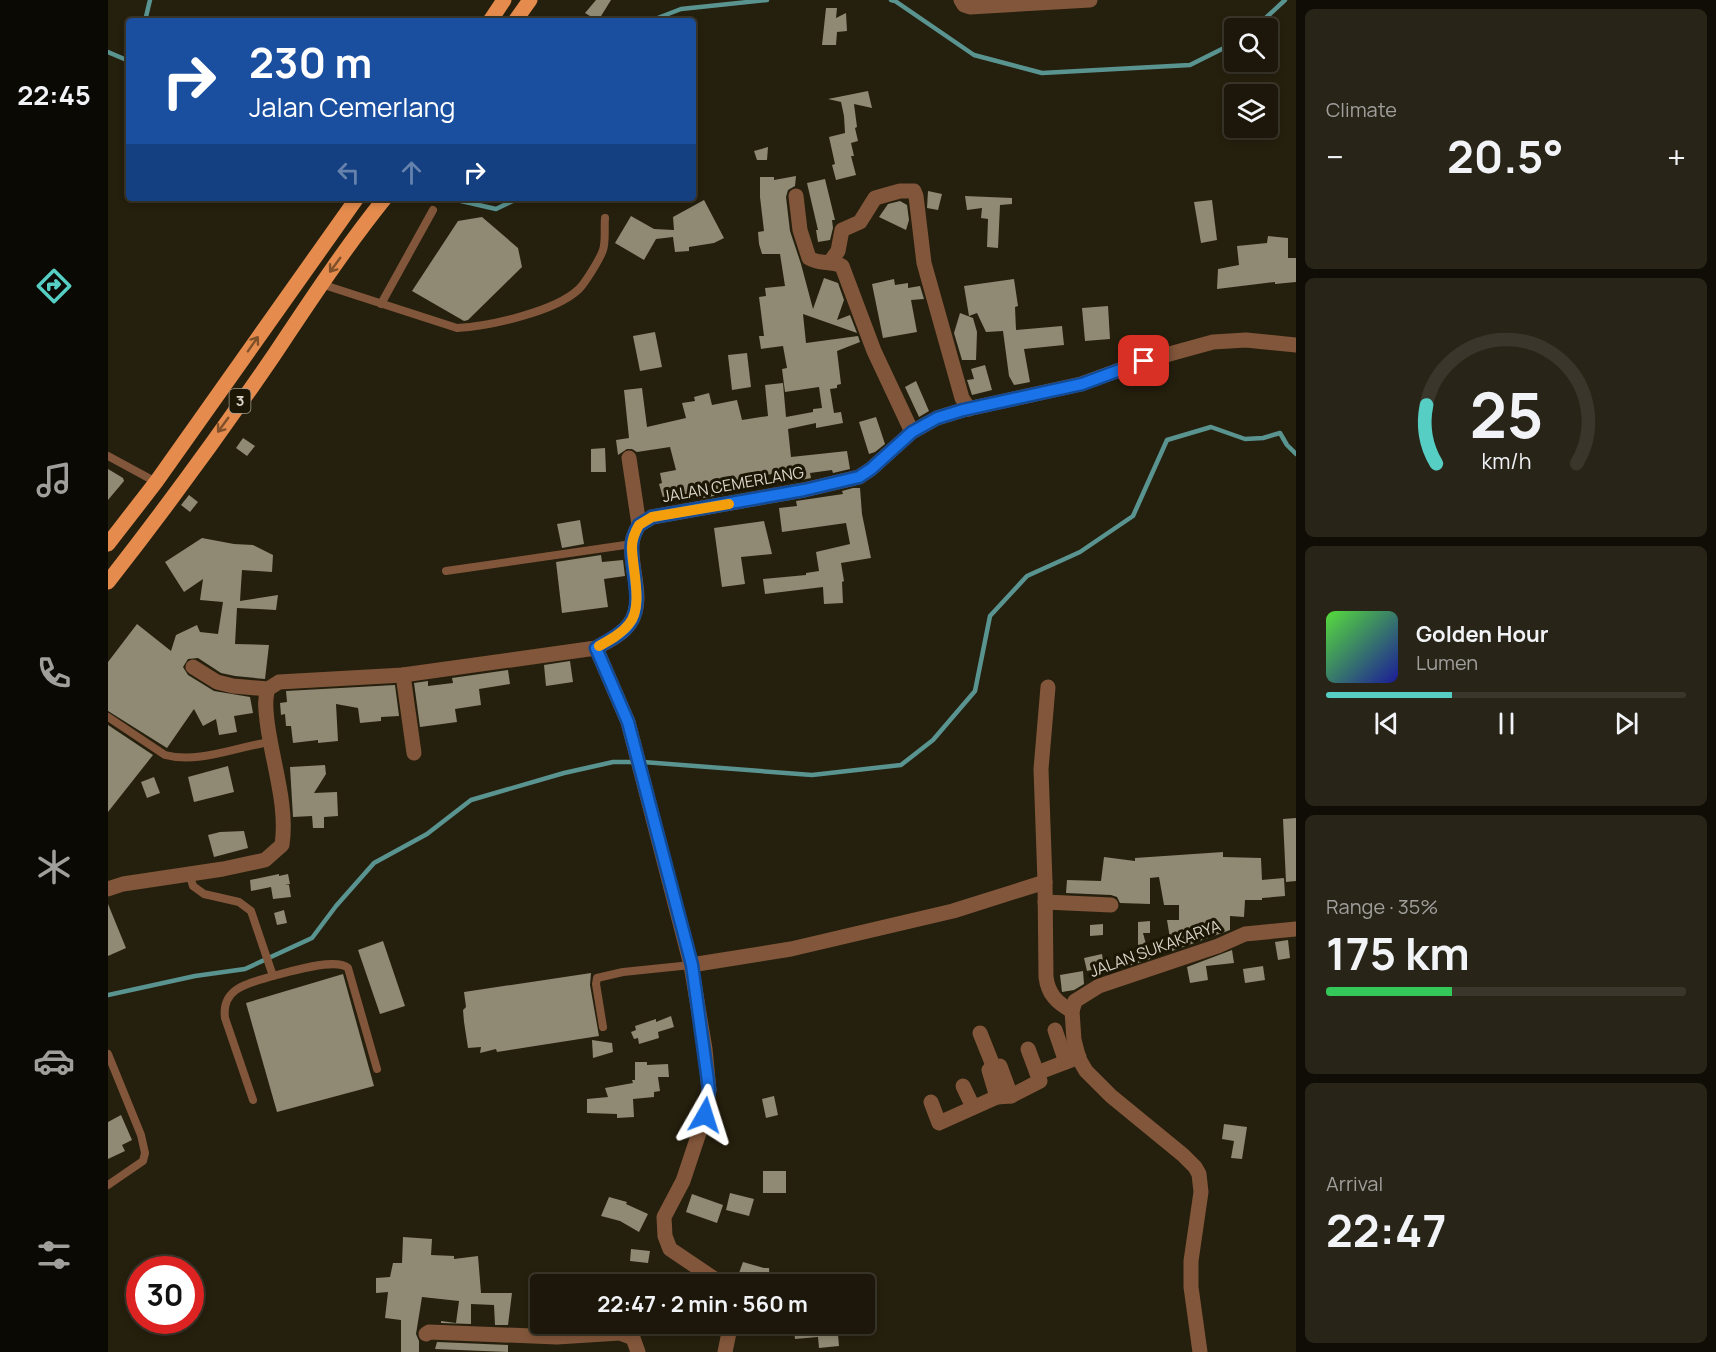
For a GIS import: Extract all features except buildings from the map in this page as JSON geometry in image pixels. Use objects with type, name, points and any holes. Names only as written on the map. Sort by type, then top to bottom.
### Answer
[{"type":"main road","points":[[491,18],[504,0]]},
{"type":"main road","points":[[517,18],[530,0]]},
{"type":"main road","name":"3","points":[[108,582],[258,377],[321,284],[383,201]]},
{"type":"main road","name":"3","points":[[111,536],[156,482],[354,202]]},
{"type":"street","points":[[961,0],[964,5],[970,7],[1090,0]]},
{"type":"street","points":[[830,262],[838,250],[842,230],[860,222],[875,198],[900,191],[914,191],[924,263],[962,398],[969,409]]},
{"type":"street","points":[[796,196],[800,230],[809,258],[816,262],[835,262],[843,266],[874,351],[912,432]]},
{"type":"street","name":"JALAN CEMERLANG","points":[[639,525],[652,517],[804,490],[859,477],[912,432],[937,418],[1082,384],[1144,361],[1214,342],[1246,340],[1296,345]]},
{"type":"street","points":[[193,667],[224,685],[268,689],[279,682],[300,679],[403,675],[596,648],[616,636],[631,623],[635,611],[636,593],[632,544],[639,525],[629,458]]},
{"type":"street","points":[[596,648],[628,722],[692,965],[705,1049],[708,1103],[683,1182],[664,1218],[664,1229],[670,1249],[707,1274]]},
{"type":"street","points":[[403,675],[414,753]]},
{"type":"street","points":[[1048,687],[1041,769],[1046,983],[1057,1001],[1072,1011],[1074,1040],[1072,1060]]},
{"type":"street","points":[[108,889],[123,884],[265,860],[282,845],[285,828],[265,703],[268,689]]},
{"type":"street","points":[[692,965],[791,950],[953,911],[1045,882]]},
{"type":"street","points":[[1045,902],[1111,905]]},
{"type":"street","name":"JALAN SUKAKARYA","points":[[1072,1011],[1075,1001],[1098,986],[1218,946],[1245,934],[1296,929]]},
{"type":"street","points":[[1055,1030],[1072,1060],[1097,1084],[1183,1155],[1199,1174],[1201,1192],[1191,1261],[1191,1287],[1200,1352]]},
{"type":"street","points":[[980,1034],[994,1068],[1000,1066],[1004,1096]]},
{"type":"street","points":[[931,1102],[939,1123],[1040,1081],[1028,1049]]},
{"type":"street","points":[[1037,1073],[1072,1060]]},
{"type":"street","points":[[963,1086],[973,1107]]},
{"type":"street","points":[[426,1334],[429,1332],[557,1337],[620,1333],[633,1338],[638,1352]]},
{"type":"street","points":[[725,1352],[728,1334]]},
{"type":"lane","points":[[381,304],[434,210]]},
{"type":"lane","points":[[321,284],[457,328],[530,313],[557,304],[579,289],[603,249],[605,218]]},
{"type":"lane","points":[[108,456],[156,482]]},
{"type":"lane","points":[[446,571],[632,544]]},
{"type":"lane","points":[[108,717],[165,755],[175,758],[191,758],[270,742]]},
{"type":"lane","points":[[189,873],[193,886],[204,894],[239,902],[251,911],[273,976]]},
{"type":"lane","points":[[253,1100],[224,1009],[238,987],[273,976],[334,963],[348,968],[377,1069]]},
{"type":"lane","points":[[603,1027],[597,978],[622,972],[692,965]]},
{"type":"lane","points":[[108,1054],[141,1136],[145,1154],[143,1161],[108,1185]]},
{"type":"lane","points":[[108,1084],[119,1080]]},
{"type":"waterway","points":[[146,18],[150,0]]},
{"type":"waterway","points":[[658,18],[681,9],[767,0]]},
{"type":"waterway","points":[[891,0],[974,55],[1042,73],[1190,65],[1224,48]]},
{"type":"waterway","points":[[1266,18],[1285,0]]},
{"type":"waterway","points":[[108,52],[126,60]]},
{"type":"waterway","points":[[461,201],[496,209],[513,201]]},
{"type":"waterway","points":[[643,762],[812,775],[901,765],[933,740],[975,691],[990,616],[1027,576],[1080,552],[1133,516],[1167,440],[1211,427],[1245,439],[1263,438],[1280,433],[1296,454]]},
{"type":"waterway","points":[[108,995],[195,976],[245,969],[312,938],[336,906],[374,863],[427,834],[471,800],[564,773],[613,762],[634,762]]},
{"type":"slow traffic","points":[[599,646],[616,636],[631,623],[635,611],[636,593],[632,544],[639,525],[652,517],[729,504]]},
{"type":"route","points":[[705,1115],[709,1090],[692,965],[628,722],[596,648],[616,636],[631,623],[635,611],[636,593],[632,544],[639,525],[652,517],[804,490],[859,477],[912,432],[937,418],[963,410],[1082,384],[1144,361]]}]
